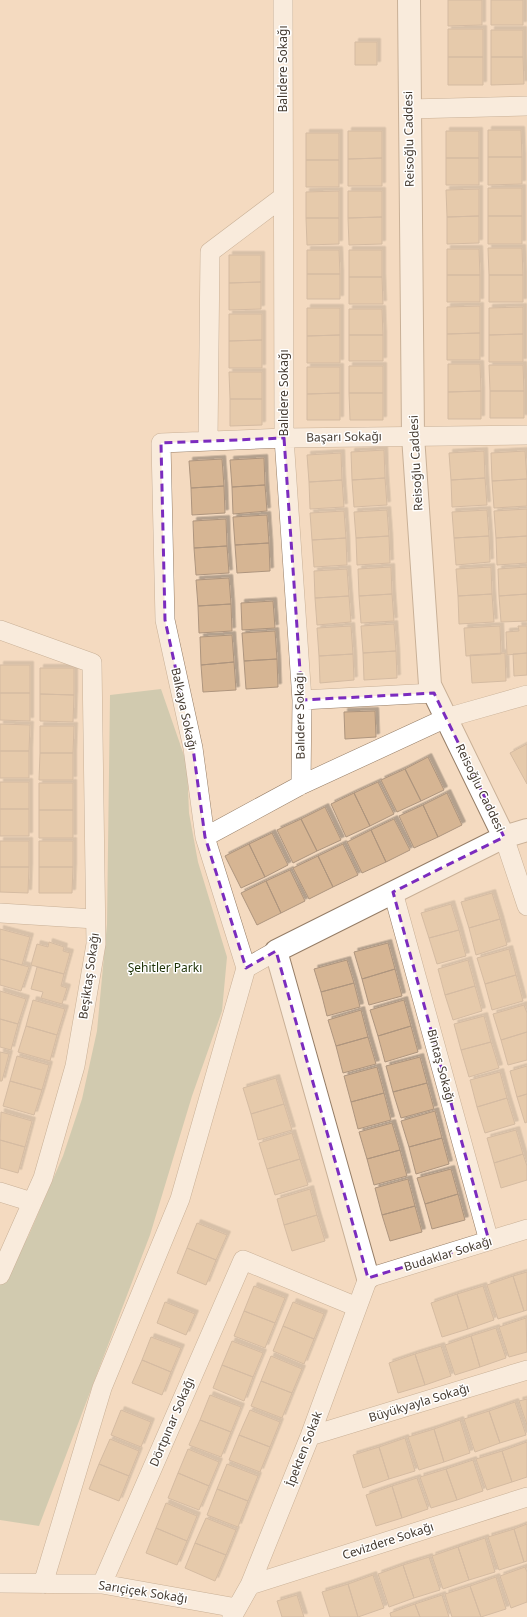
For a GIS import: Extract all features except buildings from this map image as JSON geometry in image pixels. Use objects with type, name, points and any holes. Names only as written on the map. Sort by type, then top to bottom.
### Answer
[{"type":"street","name":"Balıdere Sokağı","points":[[283,0],[284,438],[302,700],[301,785]]},
{"type":"street","name":"Reisoğlu Caddesi","points":[[409,0],[413,436],[430,685],[504,837],[527,906]]},
{"type":"street","points":[[409,109],[527,106]]},
{"type":"street","points":[[208,441],[210,252],[283,197]]},
{"type":"street","name":"Başarı Sokağı","points":[[161,443],[284,438],[527,435]]},
{"type":"street","name":"Balkaya Sokağı","points":[[161,443],[165,620],[193,748],[205,838],[246,968]]},
{"type":"street","name":"Beşiktaş Sokağı","points":[[0,630],[92,663],[96,919],[96,944],[75,1066],[43,1178],[0,1275]]},
{"type":"street","points":[[302,700],[434,693]]},
{"type":"street","points":[[205,838],[301,785],[446,718],[527,695]]},
{"type":"street","points":[[43,1584],[102,1388],[180,1199],[246,968],[276,950],[504,837],[527,830]]},
{"type":"street","name":"Bintaş Sokağı","points":[[393,892],[489,1241]]},
{"type":"street","points":[[0,912],[96,919]]},
{"type":"street","points":[[276,950],[368,1278]]},
{"type":"street","points":[[0,1192],[32,1202]]},
{"type":"street","name":"Budaklar Sokağı","points":[[368,1278],[527,1229]]},
{"type":"street","name":"Dörtpınar Sokağı","points":[[102,1584],[243,1260],[357,1307]]},
{"type":"street","name":"İpekten Sokak","points":[[234,1612],[250,1585],[310,1436],[368,1278]]},
{"type":"street","name":"Büyükyayla Sokağı","points":[[310,1436],[527,1370]]},
{"type":"street","name":"Cevizdere Sokağı","points":[[250,1585],[527,1497]]},
{"type":"street","name":"Sarıçiçek Sokağı","points":[[0,1583],[102,1584],[234,1612]]},
{"type":"highlighted area","points":[[284,438],[302,700],[434,693],[504,837],[393,892],[489,1241],[368,1278],[276,951],[246,968],[205,837],[193,748],[165,620],[161,443]]},
{"type":"green space","name":"Şehitler Parkı","points":[[161,689],[187,764],[189,813],[198,862],[227,957],[222,1011],[192,1096],[150,1235],[39,1526],[0,1520],[0,1282],[28,1237],[63,1156],[82,1099],[97,1031],[107,924],[110,695]]}]
